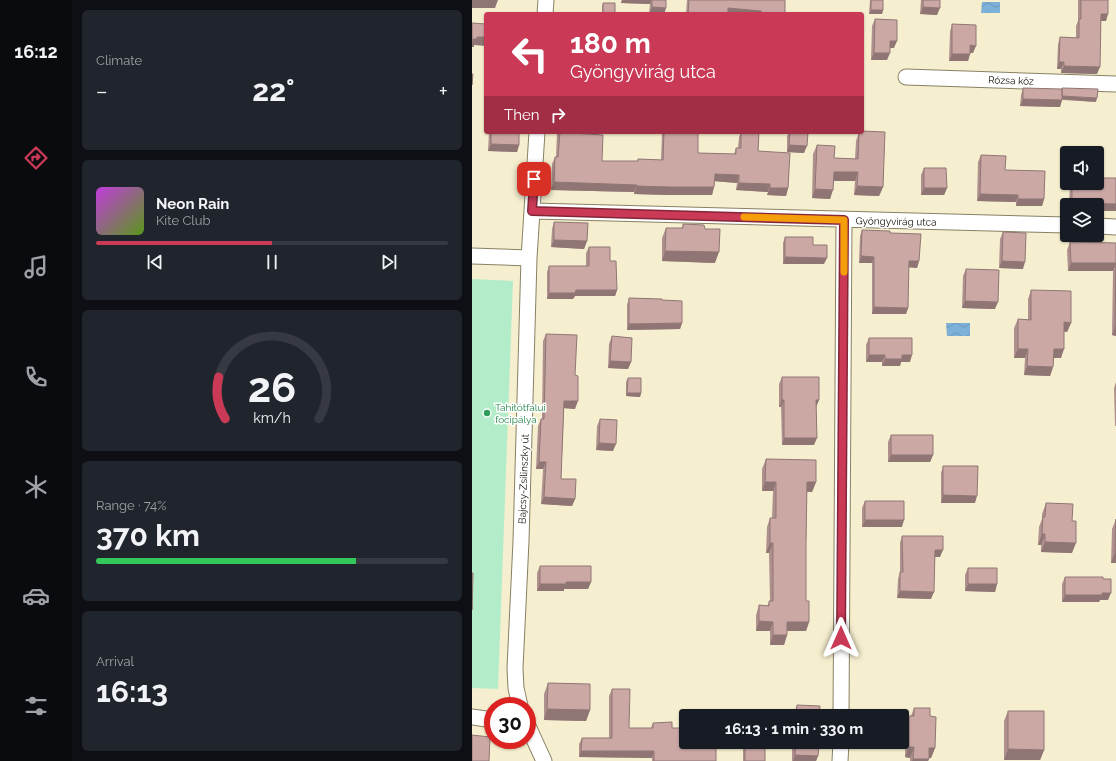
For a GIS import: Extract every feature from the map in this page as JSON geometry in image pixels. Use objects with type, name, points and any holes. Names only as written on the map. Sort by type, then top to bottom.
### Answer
[{"type":"street","points":[[545,12],[546,0]]},
{"type":"street","name":"Rózsa köz","points":[[906,77],[1116,84]]},
{"type":"street","name":"Bajcsy-Zsilinszky út","points":[[518,697],[515,668],[522,533],[529,258],[537,134]]},
{"type":"street","name":"Gyöngyvirág utca","points":[[532,211],[1060,226]]},
{"type":"street","points":[[841,709],[844,220]]},
{"type":"street","points":[[1104,226],[1116,227]]},
{"type":"street","points":[[472,256],[529,258]]},
{"type":"street","points":[[472,717],[484,719]]},
{"type":"street","points":[[536,744],[544,761]]},
{"type":"street","points":[[840,761],[841,749]]},
{"type":"green space","points":[[472,279],[513,281],[498,689],[472,688]]},
{"type":"water","points":[[982,2],[1000,2],[1000,13],[981,13]]},
{"type":"water","points":[[946,323],[970,323],[970,336],[947,336]]},
{"type":"building","points":[[652,0],[666,0],[666,8],[652,7]]},
{"type":"building","points":[[689,0],[785,0],[785,12],[761,12],[728,8],[728,12],[688,12]]},
{"type":"building","points":[[871,0],[883,0],[883,10],[871,10]]},
{"type":"building","points":[[923,0],[940,0],[940,8],[923,7]]},
{"type":"building","points":[[1081,0],[1108,0],[1108,14],[1101,14],[1100,67],[1064,66],[1064,62],[1059,62],[1060,37],[1079,38]]},
{"type":"building","points":[[603,3],[615,3],[615,12],[603,12]]},
{"type":"building","points":[[875,19],[897,20],[897,41],[890,41],[890,53],[874,53]]},
{"type":"building","points":[[472,23],[484,24],[484,37],[477,37],[477,39],[473,39],[472,42]]},
{"type":"building","points":[[952,24],[976,25],[976,46],[970,45],[970,54],[952,54]]},
{"type":"building","points":[[1023,88],[1062,89],[1062,100],[1023,99]]},
{"type":"building","points":[[1062,88],[1098,89],[1097,98],[1062,96]]},
{"type":"building","points":[[864,131],[885,132],[883,187],[857,186],[858,172],[834,172],[833,190],[815,189],[817,145],[835,146],[834,158],[858,159],[859,134],[864,134]]},
{"type":"building","points":[[491,134],[519,134],[519,145],[491,144]]},
{"type":"building","points":[[560,134],[603,135],[602,161],[638,161],[638,159],[663,160],[664,134],[698,134],[698,153],[736,154],[736,148],[741,148],[741,134],[759,134],[758,151],[790,153],[788,188],[770,188],[770,184],[739,183],[739,175],[715,174],[714,187],[637,186],[554,182],[555,157],[558,157]]},
{"type":"building","points":[[790,134],[808,134],[807,146],[789,145]]},
{"type":"building","points":[[981,155],[1006,156],[1005,170],[1045,171],[1044,199],[1018,199],[1018,195],[980,194]]},
{"type":"building","points":[[924,168],[946,168],[947,188],[924,188]]},
{"type":"building","points":[[1104,178],[1116,178],[1116,204],[1104,204],[1104,198],[1072,198],[1072,190],[1104,190]]},
{"type":"building","points":[[554,222],[588,223],[587,241],[554,240]]},
{"type":"building","points":[[683,224],[704,225],[705,229],[720,229],[719,252],[665,251],[666,228],[683,228]]},
{"type":"building","points":[[862,230],[921,234],[919,261],[909,261],[908,308],[874,307],[874,257],[861,256]]},
{"type":"building","points":[[1003,232],[1026,233],[1025,262],[1002,261]]},
{"type":"building","points":[[785,237],[813,237],[813,245],[827,245],[827,258],[785,257]]},
{"type":"building","points":[[1070,242],[1116,243],[1116,263],[1071,263]]},
{"type":"building","points":[[589,247],[610,247],[610,261],[616,261],[617,290],[576,290],[575,293],[549,293],[549,266],[589,266]]},
{"type":"building","points":[[1116,263],[1116,327],[1115,327]]},
{"type":"building","points":[[966,269],[999,270],[998,302],[965,301]]},
{"type":"building","points":[[1031,290],[1071,291],[1071,323],[1064,322],[1064,349],[1054,349],[1053,367],[1027,366],[1028,349],[1018,349],[1018,319],[1031,320]]},
{"type":"building","points":[[629,298],[682,301],[682,323],[629,324]]},
{"type":"building","points":[[546,334],[577,335],[575,375],[578,376],[578,401],[564,401],[561,479],[576,479],[575,499],[544,497],[546,462],[539,462],[541,419],[544,419]]},
{"type":"building","points":[[612,336],[632,338],[631,362],[610,361]]},
{"type":"building","points":[[869,338],[912,338],[912,355],[902,355],[902,359],[885,359],[885,355],[869,355]]},
{"type":"building","points":[[782,377],[819,377],[819,400],[816,400],[817,438],[784,438],[784,400],[782,400]]},
{"type":"building","points":[[628,378],[641,378],[641,393],[627,393]]},
{"type":"building","points":[[600,419],[617,420],[616,444],[599,443]]},
{"type":"building","points":[[891,435],[933,435],[933,455],[891,455]]},
{"type":"building","points":[[766,459],[816,460],[816,482],[807,482],[806,601],[809,601],[809,622],[787,622],[787,635],[773,635],[773,622],[759,621],[759,605],[769,606],[769,601],[773,601],[773,543],[770,543],[770,518],[776,518],[776,482],[765,482]]},
{"type":"building","points":[[943,466],[978,466],[977,496],[943,495]]},
{"type":"building","points":[[865,501],[904,501],[904,520],[865,520]]},
{"type":"building","points":[[1046,503],[1073,504],[1072,521],[1076,521],[1076,543],[1045,542],[1045,534],[1042,534]]},
{"type":"building","points":[[1116,519],[1116,552],[1115,552]]},
{"type":"building","points":[[902,536],[943,536],[943,550],[935,550],[934,592],[900,591],[900,572],[903,572]]},
{"type":"building","points":[[540,566],[591,566],[591,582],[540,584]]},
{"type":"building","points":[[968,568],[997,568],[997,584],[968,584]]},
{"type":"building","points":[[472,573],[473,573],[472,610]]},
{"type":"building","points":[[1065,577],[1103,577],[1103,579],[1111,579],[1111,593],[1102,593],[1102,595],[1065,595]]},
{"type":"building","points":[[548,683],[590,684],[590,710],[547,709]]},
{"type":"building","points":[[612,689],[630,689],[629,728],[653,728],[653,723],[672,722],[672,728],[679,728],[679,749],[716,749],[716,761],[654,761],[654,751],[581,751],[582,738],[612,738]]},
{"type":"building","points":[[797,705],[820,706],[820,709],[797,709]]},
{"type":"building","points":[[914,708],[930,708],[930,716],[936,717],[935,748],[929,748],[929,759],[913,759],[914,747],[909,747],[909,716],[914,716]]},
{"type":"building","points":[[1008,711],[1044,711],[1044,750],[1008,749]]},
{"type":"building","points":[[472,735],[484,736],[484,749],[490,749],[489,761],[472,761]]},
{"type":"building","points":[[745,749],[765,749],[765,761],[745,761]]},
{"type":"building","points":[[795,749],[818,749],[818,756],[795,755]]},
{"type":"slow traffic","points":[[744,217],[844,220],[844,272]]},
{"type":"place","name":"Tahitótfalui focipálya","points":[[487,413]]},
{"type":"route","points":[[534,179],[532,211],[844,220],[841,638]]}]
